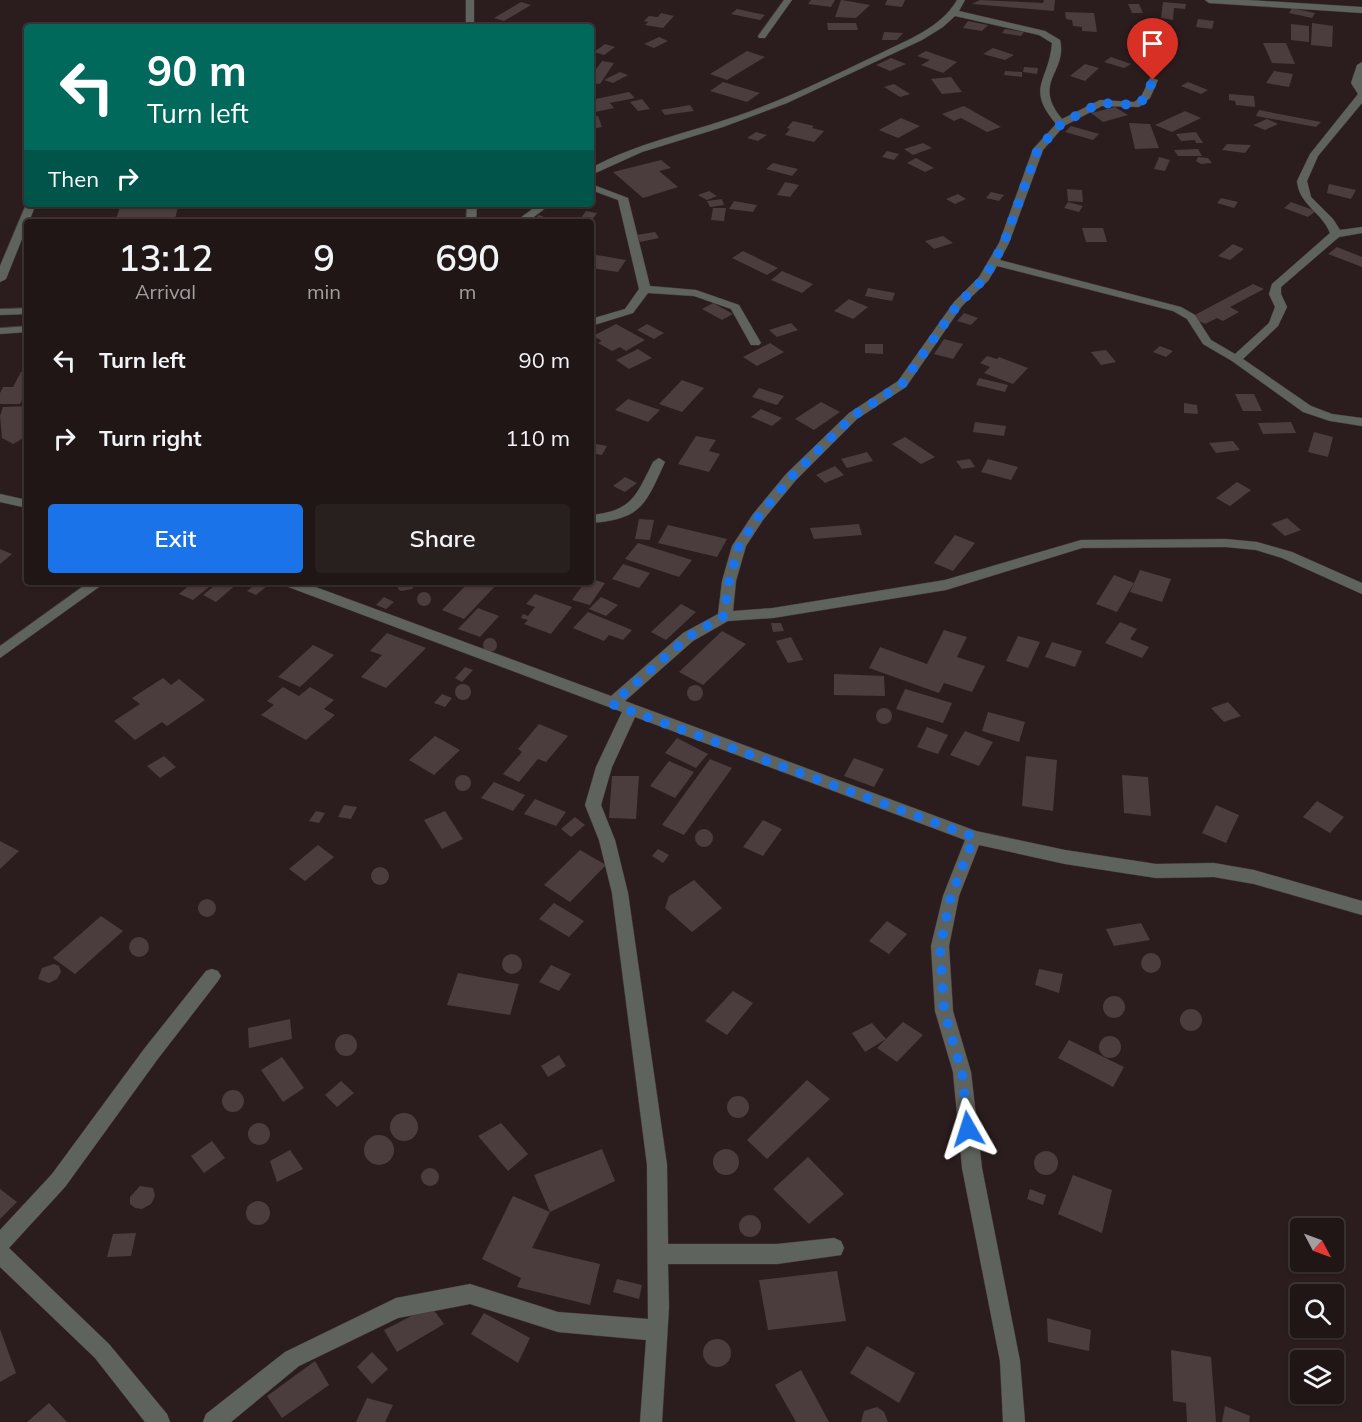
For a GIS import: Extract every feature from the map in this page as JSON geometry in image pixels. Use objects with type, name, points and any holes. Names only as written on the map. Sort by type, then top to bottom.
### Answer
[{"type":"street","points":[[470,0],[470,24]]},
{"type":"street","points":[[762,36],[788,0]]},
{"type":"street","points":[[594,170],[621,155],[662,140],[720,125],[790,100],[917,38],[954,13],[961,0]]},
{"type":"street","points":[[1209,0],[1358,10],[1362,18]]},
{"type":"street","points":[[954,13],[1053,37],[1057,42],[1058,56],[1045,87],[1045,99],[1048,109],[1061,124]]},
{"type":"street","points":[[1336,234],[1324,213],[1307,201],[1301,187],[1306,167],[1362,94],[1356,83],[1362,65]]},
{"type":"street","points":[[724,616],[729,581],[739,546],[758,517],[791,477],[853,416],[902,384],[958,304],[984,279],[1004,243],[1038,149],[1061,124],[1100,103],[1137,105],[1145,98],[1153,80]]},
{"type":"street","points":[[594,188],[623,198],[645,289],[629,311],[594,322]]},
{"type":"street","points":[[524,219],[542,207]]},
{"type":"street","points":[[0,279],[24,221]]},
{"type":"street","points":[[1236,359],[1274,324],[1281,307],[1275,294],[1276,286],[1336,234],[1362,230]]},
{"type":"street","points":[[994,262],[1177,309],[1191,317],[1207,342],[1236,359],[1307,409],[1330,417],[1362,422]]},
{"type":"street","points":[[645,289],[696,293],[735,307],[755,343]]},
{"type":"street","points":[[0,312],[24,311]]},
{"type":"street","points":[[0,331],[24,329]]},
{"type":"street","points":[[594,519],[616,518],[637,507],[659,462]]},
{"type":"street","points":[[0,498],[24,503]]},
{"type":"street","points":[[651,1422],[657,1330],[657,1165],[620,893],[607,840],[593,805],[621,708],[688,637],[724,616],[773,613],[946,585],[1081,544],[1226,543],[1257,546],[1287,555],[1362,589]]},
{"type":"street","points":[[0,653],[95,585]]},
{"type":"street","points":[[296,585],[621,708],[974,837],[1065,857],[1156,871],[1214,870],[1254,877],[1362,908]]},
{"type":"street","points":[[974,837],[951,896],[940,946],[944,1011],[962,1072],[972,1168],[1010,1360],[1014,1422]]},
{"type":"street","points":[[0,1244],[33,1213],[74,1163],[142,1065],[212,976]]},
{"type":"street","points":[[658,1254],[777,1254],[834,1248]]},
{"type":"street","points":[[0,1252],[102,1351],[159,1422]]},
{"type":"street","points":[[214,1422],[292,1359],[396,1308],[470,1294],[558,1322],[620,1329],[657,1330]]},
{"type":"building","points":[[811,0],[835,0],[831,7],[808,4]]},
{"type":"building","points":[[841,0],[870,5],[856,18],[835,17]]},
{"type":"building","points":[[887,0],[905,0],[902,7],[885,5]]},
{"type":"building","points":[[980,0],[1043,3],[1044,0],[1055,0],[1054,11],[972,4]]},
{"type":"building","points":[[521,2],[531,5],[504,21],[494,18]]},
{"type":"building","points":[[1163,2],[1186,4],[1185,9],[1174,8],[1173,20],[1161,18]]},
{"type":"building","points":[[1128,4],[1139,4],[1143,13],[1132,13]]},
{"type":"building","points":[[1292,8],[1315,13],[1312,18],[1289,13]]},
{"type":"building","points":[[737,9],[765,15],[760,20],[731,14]]},
{"type":"building","points":[[1065,12],[1094,13],[1097,32],[1082,31],[1082,27],[1073,26],[1072,20],[1066,19]]},
{"type":"building","points":[[661,13],[674,16],[663,28],[645,25],[648,22],[644,21],[649,16],[658,17]]},
{"type":"building","points":[[1198,19],[1214,21],[1212,29],[1196,27]]},
{"type":"building","points":[[968,21],[988,25],[982,31],[963,28]]},
{"type":"building","points":[[827,23],[856,23],[858,30],[828,30]]},
{"type":"building","points":[[1312,23],[1333,26],[1332,47],[1311,45]]},
{"type":"building","points":[[1291,24],[1309,26],[1309,42],[1291,40]]},
{"type":"building","points":[[1005,29],[1024,32],[1021,36],[1002,33]]},
{"type":"building","points":[[884,32],[903,33],[897,40],[882,40]]},
{"type":"building","points":[[659,37],[668,41],[654,48],[644,44]]},
{"type":"building","points":[[1263,43],[1286,43],[1295,64],[1272,63]]},
{"type":"building","points":[[605,44],[615,47],[604,55],[594,52]]},
{"type":"building","points":[[993,48],[1014,55],[1005,60],[983,54]]},
{"type":"building","points":[[747,51],[765,57],[727,80],[710,74]]},
{"type":"building","points":[[926,51],[957,62],[943,73],[921,65],[930,60],[917,56]]},
{"type":"building","points":[[1111,57],[1131,64],[1124,68],[1104,62]]},
{"type":"building","points":[[891,58],[906,64],[890,71],[876,65]]},
{"type":"building","points":[[602,61],[614,63],[600,84],[594,83],[594,72]]},
{"type":"building","points":[[1085,64],[1099,68],[1085,81],[1070,76]]},
{"type":"building","points":[[1024,67],[1038,68],[1037,74],[1023,72]]},
{"type":"building","points":[[1005,71],[1022,72],[1022,77],[1004,75]]},
{"type":"building","points":[[1274,71],[1293,74],[1289,87],[1266,83]]},
{"type":"building","points":[[620,72],[628,75],[613,83],[604,80]]},
{"type":"building","points":[[951,77],[962,92],[942,94],[931,79]]},
{"type":"building","points":[[723,82],[760,93],[747,102],[710,91]]},
{"type":"building","points":[[1188,82],[1208,90],[1201,94],[1181,86]]},
{"type":"building","points":[[894,84],[910,94],[900,97],[884,87]]},
{"type":"building","points":[[629,92],[635,98],[610,103],[614,108],[595,112],[594,99]]},
{"type":"building","points":[[1229,94],[1254,96],[1255,107],[1236,105],[1235,101],[1229,100]]},
{"type":"building","points":[[642,99],[650,109],[638,111],[630,102]]},
{"type":"building","points":[[690,105],[694,111],[665,115],[661,110]]},
{"type":"building","points":[[964,106],[1001,127],[987,132],[961,118],[954,121],[942,114]]},
{"type":"building","points":[[1115,107],[1128,115],[1103,122],[1091,113]]},
{"type":"building","points":[[1259,110],[1321,122],[1316,127],[1256,116]]},
{"type":"building","points":[[1185,111],[1201,118],[1172,132],[1155,125]]},
{"type":"building","points":[[598,116],[602,127],[594,128],[594,117]]},
{"type":"building","points":[[901,118],[920,126],[898,138],[879,130]]},
{"type":"building","points":[[1267,119],[1278,124],[1265,130],[1253,125]]},
{"type":"building","points":[[793,121],[824,131],[814,142],[785,135]]},
{"type":"building","points":[[1129,123],[1150,124],[1159,148],[1135,149]]},
{"type":"building","points":[[1071,126],[1099,134],[1093,140],[1065,132]]},
{"type":"building","points":[[756,132],[767,135],[758,141],[747,138]]},
{"type":"building","points":[[1196,132],[1203,143],[1196,143],[1195,140],[1181,141],[1176,134]]},
{"type":"building","points":[[923,143],[932,148],[913,155],[904,149]]},
{"type":"building","points":[[1227,144],[1251,145],[1245,153],[1222,150]]},
{"type":"building","points":[[1198,149],[1202,156],[1178,156],[1174,150]]},
{"type":"building","points":[[887,151],[899,154],[894,160],[882,157]]},
{"type":"building","points":[[1159,157],[1170,160],[1165,171],[1154,169]]},
{"type":"building","points":[[1198,157],[1208,158],[1212,163],[1201,164],[1196,161]]},
{"type":"building","points":[[916,158],[934,168],[925,172],[907,163]]},
{"type":"building","points":[[661,160],[671,168],[659,171],[678,187],[643,198],[613,172]]},
{"type":"building","points":[[773,163],[798,169],[792,176],[766,169]]},
{"type":"building","points":[[785,182],[799,185],[790,197],[777,195]]},
{"type":"building","points":[[1329,184],[1356,190],[1351,199],[1327,193]]},
{"type":"building","points":[[1067,189],[1082,190],[1083,202],[1068,201]]},
{"type":"building","points":[[709,191],[717,196],[707,200],[698,195]]},
{"type":"building","points":[[991,192],[1004,195],[999,201],[986,198]]},
{"type":"building","points":[[958,194],[966,199],[955,204],[946,199]]},
{"type":"building","points":[[1221,198],[1238,202],[1234,208],[1217,203]]},
{"type":"building","points":[[722,199],[724,205],[710,207],[707,201]]},
{"type":"building","points":[[734,201],[757,205],[753,212],[729,209]]},
{"type":"building","points":[[1068,202],[1083,206],[1079,212],[1064,208]]},
{"type":"building","points":[[1291,202],[1316,211],[1308,217],[1284,208]]},
{"type":"building","points":[[120,207],[178,207],[175,219],[116,219]]},
{"type":"building","points":[[713,208],[726,208],[724,221],[711,220]]},
{"type":"building","points":[[586,211],[597,213],[593,219],[581,218]]},
{"type":"building","points":[[539,215],[549,219],[534,219]]},
{"type":"building","points":[[1082,228],[1103,228],[1107,242],[1086,242]]},
{"type":"building","points":[[655,232],[659,238],[640,242],[636,235]]},
{"type":"building","points":[[943,236],[953,243],[934,249],[925,241]]},
{"type":"building","points":[[1233,244],[1244,249],[1230,260],[1218,256]]},
{"type":"building","points":[[1337,247],[1362,257],[1362,267],[1328,254]]},
{"type":"building","points":[[743,251],[778,268],[767,275],[732,258]]},
{"type":"building","points":[[594,255],[626,260],[618,272],[594,268]]},
{"type":"building","points":[[782,271],[813,284],[802,293],[771,280]]},
{"type":"building","points":[[1253,284],[1264,289],[1230,307],[1239,312],[1223,321],[1217,318],[1205,324],[1191,317]]},
{"type":"building","points":[[868,288],[895,293],[892,301],[865,296]]},
{"type":"building","points":[[849,299],[868,307],[853,319],[834,311]]},
{"type":"building","points":[[713,303],[733,314],[722,320],[702,309]]},
{"type":"building","points":[[964,313],[978,318],[971,325],[957,321]]},
{"type":"building","points":[[791,323],[798,330],[777,337],[769,330]]},
{"type":"building","points":[[616,324],[645,340],[626,351],[620,347],[612,351],[598,343],[602,341],[594,335]]},
{"type":"building","points":[[647,324],[664,333],[654,339],[637,330]]},
{"type":"building","points":[[944,339],[963,344],[953,359],[934,354]]},
{"type":"building","points":[[770,343],[784,352],[757,366],[743,357]]},
{"type":"building","points":[[865,344],[883,344],[883,354],[865,353]]},
{"type":"building","points":[[1160,346],[1173,351],[1166,357],[1153,352]]},
{"type":"building","points":[[638,349],[652,358],[629,369],[616,360]]},
{"type":"building","points":[[1106,350],[1116,362],[1101,365],[1091,352]]},
{"type":"building","points":[[987,356],[997,359],[999,357],[1028,368],[1013,384],[984,373],[990,367],[980,363]]},
{"type":"building","points":[[21,372],[24,372],[24,397],[20,404],[0,404],[0,393],[3,387],[13,387]]},
{"type":"building","points":[[979,378],[1008,385],[1005,392],[976,385]]},
{"type":"building","points":[[682,380],[704,388],[682,412],[659,404]]},
{"type":"building","points":[[759,388],[784,396],[777,405],[752,397]]},
{"type":"building","points":[[1235,394],[1254,394],[1262,411],[1243,411]]},
{"type":"building","points":[[628,399],[660,410],[648,422],[615,410]]},
{"type":"building","points":[[821,402],[840,412],[814,430],[795,419]]},
{"type":"building","points":[[1184,403],[1197,405],[1198,414],[1184,413]]},
{"type":"building","points":[[24,406],[24,438],[13,444],[2,438],[0,416],[3,407]]},
{"type":"building","points":[[761,409],[782,418],[772,426],[751,417]]},
{"type":"building","points":[[975,422],[1006,426],[1004,436],[973,432]]},
{"type":"building","points":[[1291,422],[1296,433],[1263,434],[1258,423]]},
{"type":"building","points":[[1314,432],[1333,437],[1328,457],[1308,452]]},
{"type":"building","points":[[696,436],[716,440],[709,451],[720,454],[709,472],[678,464]]},
{"type":"building","points":[[905,437],[935,457],[921,464],[892,444]]},
{"type":"building","points":[[1233,441],[1240,450],[1216,453],[1209,443]]},
{"type":"building","points":[[594,444],[607,446],[602,455],[594,454]]},
{"type":"building","points":[[867,452],[873,461],[847,468],[841,459]]},
{"type":"building","points":[[970,459],[975,467],[962,469],[956,461]]},
{"type":"building","points":[[988,459],[1018,467],[1011,480],[981,472]]},
{"type":"building","points":[[835,466],[844,475],[825,483],[816,475]]},
{"type":"building","points":[[625,477],[637,483],[625,492],[613,486]]},
{"type":"building","points":[[1237,482],[1251,490],[1230,506],[1216,498]]},
{"type":"building","points":[[1287,518],[1301,530],[1285,536],[1271,524]]},
{"type":"building","points":[[639,519],[654,520],[650,540],[635,539]]},
{"type":"building","points":[[859,524],[862,535],[814,539],[810,528]]},
{"type":"building","points":[[668,525],[727,539],[717,557],[658,543]]},
{"type":"building","points":[[955,535],[975,543],[953,571],[934,563]]},
{"type":"building","points":[[638,543],[692,560],[679,577],[625,559]]},
{"type":"building","points":[[0,549],[12,554],[0,564]]},
{"type":"building","points":[[623,564],[650,573],[639,588],[612,579]]},
{"type":"building","points":[[1140,570],[1171,579],[1162,602],[1130,592]]},
{"type":"building","points":[[1114,575],[1134,583],[1117,612],[1096,604]]},
{"type":"building","points":[[594,580],[605,583],[590,605],[572,600],[583,585],[594,585]]},
{"type":"building","points":[[190,585],[211,585],[193,600],[179,594]]},
{"type":"building","points":[[215,585],[236,585],[216,602],[203,595]]},
{"type":"building","points":[[254,585],[266,587],[256,595],[247,591]]},
{"type":"building","points":[[399,585],[415,585],[412,589],[401,591],[398,589]]},
{"type":"building","points":[[466,585],[496,585],[464,619],[442,610]]},
{"type":"building","points":[[421,592],[427,592],[431,599],[427,606],[421,606],[417,602],[417,596]]},
{"type":"building","points":[[535,594],[572,607],[551,634],[524,624],[528,620],[521,618],[523,614],[528,616],[535,607],[526,604]]},
{"type":"building","points":[[384,597],[394,602],[386,609],[376,605]]},
{"type":"building","points":[[601,597],[618,605],[606,616],[589,609]]},
{"type":"building","points":[[681,604],[696,612],[666,640],[651,632]]},
{"type":"building","points":[[478,608],[499,616],[480,637],[458,629]]},
{"type":"building","points":[[588,612],[632,630],[623,640],[609,635],[604,641],[573,628]]},
{"type":"building","points":[[1120,622],[1137,629],[1130,639],[1149,647],[1142,658],[1105,643]]},
{"type":"building","points":[[771,623],[781,623],[784,631],[773,632]]},
{"type":"building","points":[[944,630],[967,637],[957,657],[985,666],[972,692],[944,683],[939,693],[869,668],[880,647],[927,664]]},
{"type":"building","points":[[722,631],[746,644],[703,685],[679,672]]},
{"type":"building","points":[[387,633],[426,648],[386,688],[361,677],[382,655],[370,651]]},
{"type":"building","points":[[1018,636],[1040,642],[1028,668],[1006,661]]},
{"type":"building","points":[[791,637],[803,660],[788,663],[776,641]]},
{"type":"building","points":[[487,638],[493,638],[497,645],[493,652],[487,652],[483,648],[483,642]]},
{"type":"building","points":[[1052,642],[1082,651],[1075,667],[1045,657]]},
{"type":"building","points":[[313,645],[334,655],[300,687],[278,677]]},
{"type":"building","points":[[465,667],[473,670],[462,682],[455,678]]},
{"type":"building","points":[[834,674],[884,676],[885,696],[834,695]]},
{"type":"building","points":[[163,678],[171,685],[179,679],[205,700],[167,726],[162,722],[135,740],[114,721],[140,704],[132,698]]},
{"type":"building","points":[[463,684],[469,686],[471,692],[469,698],[463,700],[457,698],[455,692],[457,686]]},
{"type":"building","points":[[695,685],[701,687],[703,693],[701,699],[695,701],[689,699],[687,693],[689,687]]},
{"type":"building","points":[[283,687],[299,696],[310,687],[334,700],[324,709],[335,715],[306,740],[261,715],[274,705],[267,701]]},
{"type":"building","points":[[905,689],[952,703],[943,723],[896,709]]},
{"type":"building","points":[[442,694],[452,698],[445,707],[434,703]]},
{"type":"building","points":[[1228,702],[1241,716],[1224,722],[1211,708]]},
{"type":"building","points":[[881,708],[887,708],[892,716],[890,722],[881,724],[876,719],[876,713]]},
{"type":"building","points":[[988,712],[1025,722],[1019,742],[982,731]]},
{"type":"building","points":[[539,724],[568,736],[546,762],[538,759],[519,782],[503,774],[522,752],[518,749]]},
{"type":"building","points":[[927,727],[948,735],[938,754],[917,747]]},
{"type":"building","points":[[965,731],[993,742],[979,766],[950,755]]},
{"type":"building","points":[[435,736],[460,750],[434,775],[409,760]]},
{"type":"building","points":[[677,738],[708,754],[696,768],[665,753]]},
{"type":"building","points":[[164,756],[176,767],[160,778],[147,766]]},
{"type":"building","points":[[1026,756],[1057,760],[1053,811],[1022,806]]},
{"type":"building","points":[[854,758],[884,769],[874,787],[844,776]]},
{"type":"building","points":[[710,759],[732,768],[684,835],[662,825]]},
{"type":"building","points":[[669,761],[694,772],[675,798],[650,786]]},
{"type":"building","points":[[460,775],[466,775],[471,783],[469,789],[460,791],[455,786],[455,780]]},
{"type":"building","points":[[1122,775],[1148,777],[1151,816],[1124,813]]},
{"type":"building","points":[[612,776],[639,776],[636,819],[609,818]]},
{"type":"building","points":[[494,782],[525,795],[513,811],[481,798]]},
{"type":"building","points":[[535,799],[566,812],[556,826],[524,814]]},
{"type":"building","points":[[1317,801],[1344,817],[1330,833],[1303,817]]},
{"type":"building","points":[[344,805],[357,807],[351,819],[338,817]]},
{"type":"building","points":[[1216,805],[1239,815],[1226,843],[1202,833]]},
{"type":"building","points":[[316,811],[325,813],[319,823],[309,821]]},
{"type":"building","points":[[445,811],[463,839],[442,849],[424,820]]},
{"type":"building","points":[[575,817],[585,825],[571,837],[561,829]]},
{"type":"building","points":[[763,820],[782,829],[763,856],[743,847]]},
{"type":"building","points":[[700,829],[708,829],[713,834],[711,845],[700,847],[695,842],[695,834]]},
{"type":"building","points":[[0,841],[19,851],[0,869]]},
{"type":"building","points":[[318,845],[334,857],[305,881],[289,869]]},
{"type":"building","points":[[658,849],[669,855],[663,863],[652,856]]},
{"type":"building","points":[[580,850],[606,865],[570,902],[544,885]]},
{"type":"building","points":[[376,867],[384,867],[389,872],[387,883],[376,885],[371,880],[371,872]]},
{"type":"building","points":[[694,880],[722,908],[692,932],[665,908],[669,896]]},
{"type":"building","points":[[203,899],[211,899],[216,904],[214,915],[203,917],[198,912],[198,904]]},
{"type":"building","points":[[554,903],[584,921],[569,937],[539,919]]},
{"type":"building","points":[[101,916],[123,931],[75,974],[53,958]]},
{"type":"building","points":[[887,921],[907,934],[889,954],[869,941]]},
{"type":"building","points":[[1141,923],[1150,940],[1114,946],[1106,929]]},
{"type":"building","points":[[139,937],[146,940],[149,947],[146,954],[139,957],[132,954],[129,947],[132,940]]},
{"type":"building","points":[[1151,953],[1158,956],[1161,963],[1158,970],[1151,973],[1144,970],[1141,963],[1144,956]]},
{"type":"building","points":[[512,954],[519,957],[522,964],[519,971],[512,974],[505,971],[502,964],[505,957]]},
{"type":"building","points":[[54,964],[59,966],[61,972],[57,979],[49,983],[38,979],[42,968]]},
{"type":"building","points":[[551,965],[571,974],[559,991],[539,982]]},
{"type":"building","points":[[1039,969],[1063,974],[1059,993],[1035,985]]},
{"type":"building","points":[[458,973],[519,984],[510,1015],[447,1005]]},
{"type":"building","points":[[733,991],[753,1003],[727,1035],[705,1021]]},
{"type":"building","points":[[1114,996],[1122,999],[1125,1007],[1122,1015],[1114,1018],[1106,1015],[1103,1007],[1106,999]]},
{"type":"building","points":[[1191,1009],[1199,1012],[1202,1020],[1199,1028],[1191,1031],[1183,1028],[1180,1020],[1183,1012]]},
{"type":"building","points":[[290,1019],[292,1039],[249,1048],[248,1028]]},
{"type":"building","points":[[903,1022],[923,1035],[897,1062],[877,1048]]},
{"type":"building","points":[[872,1023],[886,1039],[865,1052],[852,1033]]},
{"type":"building","points":[[346,1034],[356,1041],[357,1045],[350,1055],[346,1056],[336,1049],[335,1045],[342,1035]]},
{"type":"building","points":[[1110,1036],[1118,1039],[1121,1047],[1118,1055],[1110,1058],[1102,1055],[1099,1047],[1102,1039]]},
{"type":"building","points":[[1069,1040],[1124,1067],[1113,1087],[1058,1058]]},
{"type":"building","points":[[559,1055],[566,1066],[548,1077],[541,1066]]},
{"type":"building","points":[[282,1057],[304,1088],[283,1102],[261,1070]]},
{"type":"building","points":[[807,1080],[830,1099],[767,1159],[747,1140]]},
{"type":"building","points":[[341,1081],[354,1093],[337,1107],[325,1095]]},
{"type":"building","points":[[233,1090],[241,1093],[244,1101],[241,1109],[233,1112],[225,1109],[222,1101],[225,1093]]},
{"type":"building","points":[[734,1096],[742,1096],[749,1103],[749,1111],[742,1118],[734,1118],[727,1111],[727,1103]]},
{"type":"building","points":[[404,1113],[414,1117],[418,1127],[414,1137],[404,1141],[394,1137],[390,1127],[394,1117]]},
{"type":"building","points":[[259,1123],[267,1126],[270,1134],[267,1142],[259,1145],[251,1142],[248,1134],[251,1126]]},
{"type":"building","points":[[501,1123],[528,1154],[508,1171],[478,1136]]},
{"type":"building","points":[[379,1135],[390,1139],[394,1150],[390,1161],[379,1165],[368,1161],[364,1150],[368,1139]]},
{"type":"building","points":[[212,1141],[225,1158],[204,1173],[191,1156]]},
{"type":"building","points":[[602,1149],[615,1181],[550,1212],[534,1175]]},
{"type":"building","points":[[726,1149],[735,1153],[739,1162],[735,1171],[726,1175],[717,1171],[713,1162],[717,1153]]},
{"type":"building","points":[[290,1150],[303,1169],[277,1182],[270,1161]]},
{"type":"building","points":[[1046,1151],[1051,1152],[1057,1158],[1057,1168],[1051,1174],[1046,1175],[1041,1174],[1035,1168],[1034,1163],[1035,1158],[1041,1152]]},
{"type":"building","points":[[808,1157],[844,1194],[809,1224],[773,1189]]},
{"type":"building","points":[[430,1168],[436,1171],[439,1177],[436,1183],[430,1186],[424,1183],[421,1177],[424,1171]]},
{"type":"building","points":[[1073,1175],[1112,1190],[1102,1233],[1058,1214]]},
{"type":"building","points":[[140,1186],[153,1188],[155,1196],[151,1204],[142,1209],[130,1204],[130,1197]]},
{"type":"building","points":[[0,1189],[17,1202],[0,1219]]},
{"type":"building","points":[[1030,1189],[1046,1195],[1043,1205],[1027,1199]]},
{"type":"building","points":[[513,1196],[550,1212],[532,1248],[600,1264],[590,1305],[517,1287],[521,1278],[482,1259]]},
{"type":"building","points":[[258,1201],[267,1204],[270,1213],[267,1222],[258,1225],[249,1222],[246,1213],[249,1204]]},
{"type":"building","points":[[750,1215],[758,1218],[761,1226],[758,1234],[750,1237],[742,1234],[739,1226],[742,1218]]},
{"type":"building","points":[[136,1233],[131,1256],[107,1257],[113,1234]]},
{"type":"building","points":[[837,1271],[846,1321],[768,1330],[759,1280]]},
{"type":"building","points":[[617,1279],[642,1285],[639,1299],[613,1292]]},
{"type":"building","points":[[431,1306],[444,1324],[397,1352],[384,1330]]},
{"type":"building","points":[[484,1313],[530,1338],[518,1363],[471,1334]]},
{"type":"building","points":[[1047,1318],[1091,1330],[1089,1351],[1048,1342]]},
{"type":"building","points":[[0,1329],[16,1373],[0,1382]]},
{"type":"building","points":[[717,1339],[727,1343],[731,1353],[727,1363],[717,1367],[707,1363],[703,1353],[707,1343]]},
{"type":"building","points":[[867,1346],[915,1373],[899,1403],[850,1373]]},
{"type":"building","points":[[1171,1350],[1211,1357],[1216,1422],[1187,1422],[1186,1403],[1173,1401]]},
{"type":"building","points":[[372,1352],[388,1369],[372,1384],[357,1367]]},
{"type":"building","points":[[315,1361],[329,1385],[282,1418],[267,1396]]},
{"type":"building","points":[[801,1370],[829,1422],[796,1422],[775,1385]]},
{"type":"building","points":[[367,1398],[393,1405],[385,1422],[356,1422]]},
{"type":"building","points":[[49,1403],[67,1422],[27,1422]]},
{"type":"building","points":[[1225,1406],[1250,1416],[1249,1422],[1222,1422]]},
{"type":"building","points":[[877,1407],[884,1412],[888,1422],[861,1422],[864,1411]]},
{"type":"route","points":[[968,1129],[962,1072],[944,1011],[940,946],[951,896],[974,837],[612,704],[688,637],[724,616],[729,581],[739,546],[758,517],[791,477],[853,416],[890,394],[902,384],[958,304],[984,279],[1004,243],[1038,149],[1061,124],[1100,103],[1137,105],[1145,98],[1153,80]]}]
